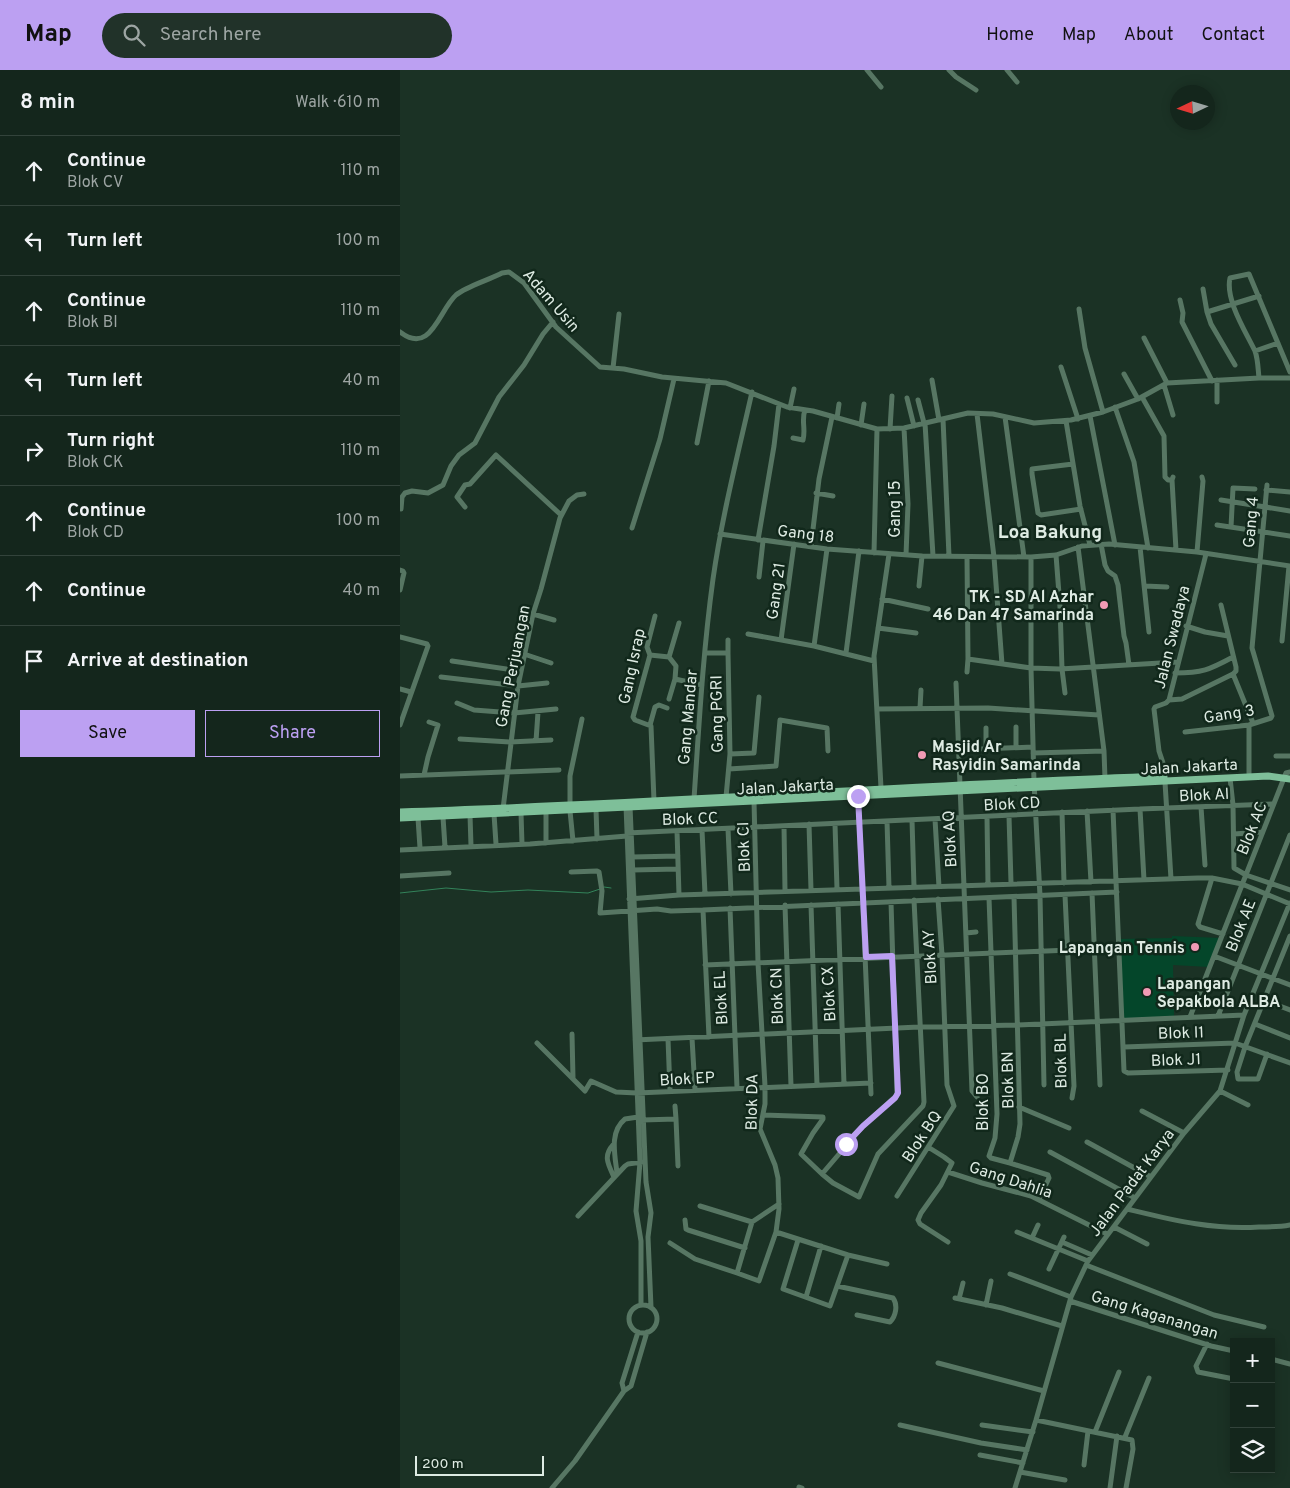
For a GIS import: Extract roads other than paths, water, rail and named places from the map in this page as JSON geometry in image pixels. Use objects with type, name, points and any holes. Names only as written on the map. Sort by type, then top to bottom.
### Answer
[{"type":"main road","name":"Jalan Jakarta","points":[[400,818],[521,814],[570,808],[1164,779],[1250,773],[1288,775]]},
{"type":"main road","name":"Jalan Jakarta","points":[[1034,785],[1105,779],[1230,778],[1288,775]]},
{"type":"main road","name":"Jalan Jakarta","points":[[858,793],[881,788],[959,788]]},
{"type":"main road","name":"Jalan Jakarta","points":[[400,812],[503,808],[596,809],[654,801],[726,797],[754,799]]},
{"type":"street","points":[[867,70],[881,87]]},
{"type":"street","points":[[949,70],[976,90]]},
{"type":"street","points":[[1007,70],[1017,82]]},
{"type":"street","name":"Adam Usin","points":[[400,332],[411,339],[422,337],[433,330],[455,296],[506,272],[512,273],[524,283],[569,340],[598,366],[674,379],[735,385],[790,408],[877,429],[904,428],[968,413],[993,414],[1034,423],[1066,421],[1103,412],[1140,398],[1166,384]]},
{"type":"street","points":[[1259,378],[1255,351],[1234,304],[1229,285],[1230,278],[1249,274],[1290,372]]},
{"type":"street","points":[[1203,289],[1211,324],[1235,365]]},
{"type":"street","points":[[1207,312],[1259,296]]},
{"type":"street","points":[[1180,300],[1183,314],[1182,322],[1215,380],[1217,402]]},
{"type":"street","points":[[1079,309],[1085,348],[1103,412]]},
{"type":"street","points":[[613,368],[619,314]]},
{"type":"street","points":[[401,509],[402,496],[406,492],[428,493],[442,485],[451,466],[459,455],[470,448],[478,438],[498,397],[524,366],[543,334],[553,322]]},
{"type":"street","points":[[1144,338],[1166,384],[1173,415]]},
{"type":"street","points":[[1255,351],[1278,343]]},
{"type":"street","points":[[1061,367],[1078,419]]},
{"type":"street","points":[[1124,374],[1164,436],[1166,477],[1168,480],[1173,479],[1176,550]]},
{"type":"street","points":[[1166,384],[1215,380],[1290,378]]},
{"type":"street","points":[[632,528],[660,438],[674,379]]},
{"type":"street","points":[[932,380],[941,419],[949,556]]},
{"type":"street","points":[[697,443],[709,381]]},
{"type":"street","points":[[790,408],[794,389]]},
{"type":"street","name":"Gang Mandar","points":[[694,799],[706,638],[720,534],[752,392]]},
{"type":"street","points":[[890,429],[892,396]]},
{"type":"street","points":[[907,398],[914,426]]},
{"type":"street","points":[[918,400],[924,423],[933,556]]},
{"type":"street","points":[[760,577],[761,540],[779,404]]},
{"type":"street","points":[[811,546],[816,493],[839,404]]},
{"type":"street","points":[[861,425],[864,404]]},
{"type":"street","points":[[1115,407],[1134,462],[1148,548]]},
{"type":"street","points":[[792,438],[803,440],[802,419],[804,410]]},
{"type":"street","points":[[977,414],[994,557],[1002,664]]},
{"type":"street","points":[[1090,416],[1115,545]]},
{"type":"street","points":[[1005,417],[1024,557]]},
{"type":"street","points":[[1066,421],[1081,509],[1090,545]]},
{"type":"street","name":"Gang 15","points":[[904,428],[908,504],[906,555]]},
{"type":"street","points":[[874,553],[877,429]]},
{"type":"street","points":[[466,507],[457,497],[465,485],[470,484],[496,455],[561,515]]},
{"type":"street","points":[[1073,464],[1032,469],[1038,513],[1042,515],[1081,509]]},
{"type":"street","points":[[1197,552],[1202,477]]},
{"type":"street","name":"Gang 4","points":[[1253,654],[1266,487],[1290,492]]},
{"type":"street","points":[[1231,527],[1234,488],[1255,489]]},
{"type":"street","points":[[816,493],[833,496]]},
{"type":"street","name":"Gang Perjuangan","points":[[503,808],[520,671],[533,614],[561,515],[569,501],[577,495],[584,494]]},
{"type":"street","points":[[1221,500],[1232,500],[1290,511]]},
{"type":"street","points":[[1217,525],[1290,536]]},
{"type":"street","name":"Gang 18","points":[[720,534],[827,549],[922,556],[1031,557],[1056,555],[1078,547],[1101,544],[1197,552],[1290,566]]},
{"type":"street","name":"Gang 21","points":[[781,640],[794,544]]},
{"type":"street","points":[[1101,544],[1105,565],[1108,571],[1115,576],[1118,584],[1129,665]]},
{"type":"street","points":[[1078,547],[1104,751],[1105,779]]},
{"type":"street","points":[[1140,547],[1149,632]]},
{"type":"street","points":[[814,646],[827,549]]},
{"type":"street","points":[[846,653],[858,551]]},
{"type":"street","points":[[881,788],[874,661],[889,554]]},
{"type":"street","name":"Jalan Swadaya","points":[[1164,779],[1154,709],[1168,700],[1206,554]]},
{"type":"street","points":[[1056,555],[1065,693]]},
{"type":"street","points":[[919,586],[922,556]]},
{"type":"street","points":[[967,557],[967,672]]},
{"type":"street","points":[[1031,557],[1032,712],[1040,885],[1044,1085]]},
{"type":"street","points":[[1282,641],[1290,566]]},
{"type":"street","points":[[400,570],[404,574],[400,590]]},
{"type":"street","points":[[1145,586],[1167,587]]},
{"type":"street","points":[[882,600],[928,609]]},
{"type":"street","points":[[1168,700],[1182,699],[1233,674],[1236,670],[1220,605]]},
{"type":"street","points":[[533,614],[554,620]]},
{"type":"street","name":"Gang Israp","points":[[650,725],[635,720],[633,716],[650,655],[647,647],[655,616]]},
{"type":"street","points":[[669,657],[679,623]]},
{"type":"street","points":[[1186,626],[1228,636]]},
{"type":"street","points":[[878,628],[916,633]]},
{"type":"street","points":[[748,634],[814,646],[874,661]]},
{"type":"street","points":[[400,637],[428,646],[400,722]]},
{"type":"street","points":[[728,640],[728,653]]},
{"type":"street","name":"Gang PGRI","points":[[705,653],[728,653],[730,770],[726,797]]},
{"type":"street","points":[[524,654],[551,663]]},
{"type":"street","name":"Gang 3","points":[[1184,732],[1251,724],[1271,718],[1272,714],[1253,654]]},
{"type":"street","points":[[650,655],[669,657],[676,666],[675,678],[669,699]]},
{"type":"street","points":[[1175,672],[1198,673],[1217,666],[1233,657]]},
{"type":"street","points":[[968,659],[1031,668],[1062,669],[1177,662]]},
{"type":"street","points":[[452,660],[520,671]]},
{"type":"street","points":[[1233,674],[1251,724],[1250,773]]},
{"type":"street","points":[[441,677],[518,686],[547,683]]},
{"type":"street","points":[[675,678],[702,685]]},
{"type":"street","name":"Blok AQ","points":[[956,682],[960,818],[967,953],[968,1026],[972,1090],[977,1097]]},
{"type":"street","points":[[400,690],[411,692]]},
{"type":"street","points":[[920,708],[921,690]]},
{"type":"street","points":[[730,754],[754,753],[759,697]]},
{"type":"street","points":[[457,703],[474,710],[514,713],[556,709]]},
{"type":"street","points":[[654,801],[650,725],[655,706],[659,705],[667,708]]},
{"type":"street","points":[[877,709],[957,708],[1099,715]]},
{"type":"street","points":[[536,741],[538,712]]},
{"type":"street","points":[[573,841],[570,776],[582,719]]},
{"type":"street","points":[[730,770],[776,766],[780,720],[827,728],[828,751]]},
{"type":"street","points":[[424,775],[438,725],[429,722]]},
{"type":"street","points":[[1016,727],[1016,748]]},
{"type":"street","points":[[986,728],[986,748]]},
{"type":"street","points":[[460,739],[510,742],[551,740]]},
{"type":"street","points":[[958,750],[1016,748],[1104,751]]},
{"type":"street","points":[[1276,756],[1290,756]]},
{"type":"street","points":[[400,776],[559,770]]},
{"type":"street","name":"Blok AC","points":[[1230,778],[1234,834],[1233,865],[1244,879],[1262,832],[1288,775]]},
{"type":"street","points":[[1164,779],[1171,879]]},
{"type":"street","points":[[858,793],[872,1094]]},
{"type":"street","name":"Blok CI","points":[[754,799],[758,963]]},
{"type":"street","name":"Blok AI","points":[[1166,808],[1274,804]]},
{"type":"street","points":[[628,805],[642,1162],[651,1213],[648,1237],[651,1306],[657,1320],[653,1329],[648,1332],[638,1332],[631,1326],[629,1317],[633,1308],[641,1304],[651,1306]]},
{"type":"street","points":[[1201,807],[1205,865]]},
{"type":"street","name":"Blok CD","points":[[754,828],[1166,808]]},
{"type":"street","points":[[596,809],[597,839]]},
{"type":"street","points":[[1140,809],[1144,880]]},
{"type":"street","points":[[1113,810],[1124,1047]]},
{"type":"street","points":[[1086,811],[1090,882]]},
{"type":"street","points":[[546,812],[546,843]]},
{"type":"street","points":[[1062,812],[1064,883]]},
{"type":"street","points":[[494,814],[496,844]]},
{"type":"street","points":[[521,814],[522,844]]},
{"type":"street","points":[[470,815],[471,846]]},
{"type":"street","points":[[1010,816],[1011,883]]},
{"type":"street","points":[[444,817],[444,847]]},
{"type":"street","points":[[987,817],[988,884]]},
{"type":"street","points":[[418,818],[420,848]]},
{"type":"street","points":[[935,819],[939,887]]},
{"type":"street","points":[[912,820],[914,888]]},
{"type":"street","points":[[887,821],[889,888]]},
{"type":"street","points":[[809,824],[812,890]]},
{"type":"street","points":[[835,824],[837,889]]},
{"type":"street","points":[[784,826],[785,891]]},
{"type":"street","name":"Blok CC","points":[[400,850],[496,844],[530,844],[597,839],[628,834],[754,828]]},
{"type":"street","points":[[728,829],[731,894]]},
{"type":"street","points":[[702,830],[705,894]]},
{"type":"street","points":[[677,831],[679,895]]},
{"type":"street","points":[[1234,834],[1262,832]]},
{"type":"street","points":[[628,834],[632,857],[632,905]]},
{"type":"street","name":"Blok AE","points":[[1218,1016],[1290,835]]},
{"type":"street","points":[[632,857],[678,856]]},
{"type":"street","points":[[632,870],[678,869]]},
{"type":"street","points":[[571,872],[598,871],[601,887],[600,913],[679,895],[731,894],[785,906],[938,900],[988,884],[1040,885],[1090,882],[1117,886]]},
{"type":"street","points":[[400,876],[449,873]]},
{"type":"street","points":[[632,905],[703,910],[730,908],[785,891],[837,889],[862,891],[889,888],[939,887],[989,898],[1065,895],[1092,893],[1144,880],[1195,878],[1244,879],[1290,890]]},
{"type":"street","points":[[1212,878],[1198,924],[1200,927],[1223,934]]},
{"type":"street","points":[[1244,879],[1266,894],[1290,904]]},
{"type":"street","points":[[1190,1018],[1244,879]]},
{"type":"street","points":[[1092,893],[1100,1086]]},
{"type":"street","name":"Blok BL","points":[[1065,895],[1072,1022],[1074,1086],[1072,1098]]},
{"type":"street","name":"Blok BN","points":[[1010,1163],[1020,1124],[1014,897]]},
{"type":"street","points":[[989,898],[993,1025]]},
{"type":"street","points":[[762,1115],[823,1117],[801,1155],[833,1183],[859,1197],[878,1154],[923,1106],[924,1102],[914,900]]},
{"type":"street","name":"Blok AY","points":[[938,900],[944,1027]]},
{"type":"street","points":[[822,1174],[863,1126],[897,1095],[891,902]]},
{"type":"street","name":"Blok CX","points":[[838,904],[844,1084]]},
{"type":"street","name":"Jalan Padat Karya","points":[[1015,1488],[1033,1432],[1070,1299],[1087,1263],[1107,1234],[1184,1133],[1220,1091],[1240,1045],[1244,1015],[1267,976],[1290,904]]},
{"type":"street","points":[[811,905],[817,1085]]},
{"type":"street","name":"Blok CN","points":[[785,906],[791,1086]]},
{"type":"street","name":"Blok EL","points":[[730,908],[737,1088]]},
{"type":"street","points":[[703,910],[708,1037]]},
{"type":"street","points":[[966,933],[976,932]]},
{"type":"street","points":[[1267,1054],[1258,1078],[1238,1079],[1240,1045],[1255,1024],[1264,1000],[1267,976],[1282,956],[1290,936]]},
{"type":"street","points":[[705,965],[1118,948]]},
{"type":"street","points":[[1214,956],[1290,985]]},
{"type":"street","points":[[1282,956],[1290,958]]},
{"type":"street","name":"Blok DA","points":[[737,1273],[759,1281],[776,1232],[779,1216],[776,1170],[760,1129],[765,1086],[758,963]]},
{"type":"street","points":[[1264,1000],[1290,1010]]},
{"type":"street","points":[[637,1040],[1244,1015]]},
{"type":"street","points":[[1255,1024],[1290,1038]]},
{"type":"street","name":"Blok BO","points":[[993,1025],[997,1126],[989,1156],[1010,1163]]},
{"type":"street","name":"Blok BQ","points":[[897,1196],[954,1106],[947,1085],[944,1027]]},
{"type":"street","points":[[572,1034],[573,1078]]},
{"type":"street","points":[[692,1038],[694,1090]]},
{"type":"street","points":[[668,1039],[670,1091]]},
{"type":"street","points":[[537,1043],[573,1078]]},
{"type":"street","points":[[1240,1045],[1290,1063]]},
{"type":"street","name":"Blok I1","points":[[1124,1047],[1240,1045]]},
{"type":"street","name":"Blok J1","points":[[1124,1047],[1124,1071],[1128,1073],[1228,1070]]},
{"type":"street","name":"Blok EP","points":[[573,1078],[585,1091],[591,1081],[616,1092],[871,1083]]},
{"type":"street","points":[[1220,1091],[1248,1105]]},
{"type":"street","points":[[675,1106],[678,1166]]},
{"type":"street","points":[[1019,1107],[1069,1128]]},
{"type":"street","points":[[1142,1111],[1184,1133]]},
{"type":"street","points":[[615,1175],[606,1158],[621,1122],[629,1118],[676,1119]]},
{"type":"street","points":[[1086,1142],[1151,1177]]},
{"type":"street","points":[[928,1147],[952,1162],[948,1172],[918,1218],[920,1224],[948,1242]]},
{"type":"street","points":[[1050,1152],[1135,1198]]},
{"type":"street","points":[[578,1216],[615,1175],[628,1164],[642,1162]]},
{"type":"street","points":[[641,1304],[641,1241],[636,1211],[642,1162]]},
{"type":"street","points":[[1010,1163],[1046,1174],[1049,1178],[1039,1199]]},
{"type":"street","name":"Gang Dahlia","points":[[948,1172],[1039,1199],[1107,1234]]},
{"type":"street","points":[[670,1243],[695,1259],[737,1273],[752,1222],[779,1204]]},
{"type":"street","points":[[700,1206],[752,1222]]},
{"type":"street","points":[[1127,1209],[1196,1225],[1219,1228],[1290,1225]]},
{"type":"street","points":[[685,1220],[686,1229],[688,1230],[745,1248]]},
{"type":"street","points":[[1032,1238],[1038,1225]]},
{"type":"street","points":[[1114,1227],[1147,1244]]},
{"type":"street","points":[[776,1232],[848,1255],[887,1264]]},
{"type":"street","points":[[1018,1232],[1087,1263],[1214,1315],[1264,1327]]},
{"type":"street","points":[[1049,1269],[1063,1239],[1092,1255]]},
{"type":"street","points":[[798,1240],[783,1289],[830,1306],[848,1255]]},
{"type":"street","points":[[806,1298],[821,1246]]},
{"type":"street","name":"Gang Kaganangan","points":[[1010,1274],[1070,1299],[1230,1350]]},
{"type":"street","points":[[986,1305],[991,1281]]},
{"type":"street","points":[[963,1282],[957,1299],[1002,1308],[1062,1326]]},
{"type":"street","points":[[838,1286],[895,1300],[896,1306],[890,1322],[857,1315]]},
{"type":"street","points":[[624,1391],[622,1383],[638,1332]]},
{"type":"street","points":[[552,1488],[574,1461],[624,1391],[631,1386],[648,1332]]},
{"type":"street","points":[[1207,1344],[1196,1366],[1198,1372],[1230,1378]]},
{"type":"street","points":[[1275,1361],[1290,1364]]},
{"type":"street","points":[[938,1363],[1044,1390]]},
{"type":"street","points":[[1095,1432],[1119,1372]]},
{"type":"street","points":[[1125,1437],[1149,1378]]},
{"type":"street","points":[[1036,1420],[1125,1437],[1134,1441],[1126,1488]]},
{"type":"street","points":[[900,1425],[981,1443],[1027,1450]]},
{"type":"street","points":[[982,1425],[1033,1432]]},
{"type":"street","points":[[1084,1465],[1088,1431]]},
{"type":"street","points":[[1110,1488],[1117,1436]]},
{"type":"street","points":[[980,1455],[1023,1463]]},
{"type":"street","points":[[1020,1472],[1065,1480]]},
{"type":"waterway","points":[[604,887],[611,888]]},
{"type":"waterway","points":[[400,893],[446,888],[491,892],[528,890],[588,893],[600,889]]},
{"type":"place","name":"TK - SD Al Azhar 46 Dan 47 Samarinda","points":[[1104,605]]},
{"type":"place","name":"Masjid Ar Rasyidin Samarinda","points":[[922,755]]},
{"type":"place","name":"Lapangan Tennis","points":[[1195,947]]},
{"type":"place","name":"Lapangan Sepakbola ALBA","points":[[1147,992]]},
{"type":"district","name":"Loa Bakung","points":[[1050,531]]}]
